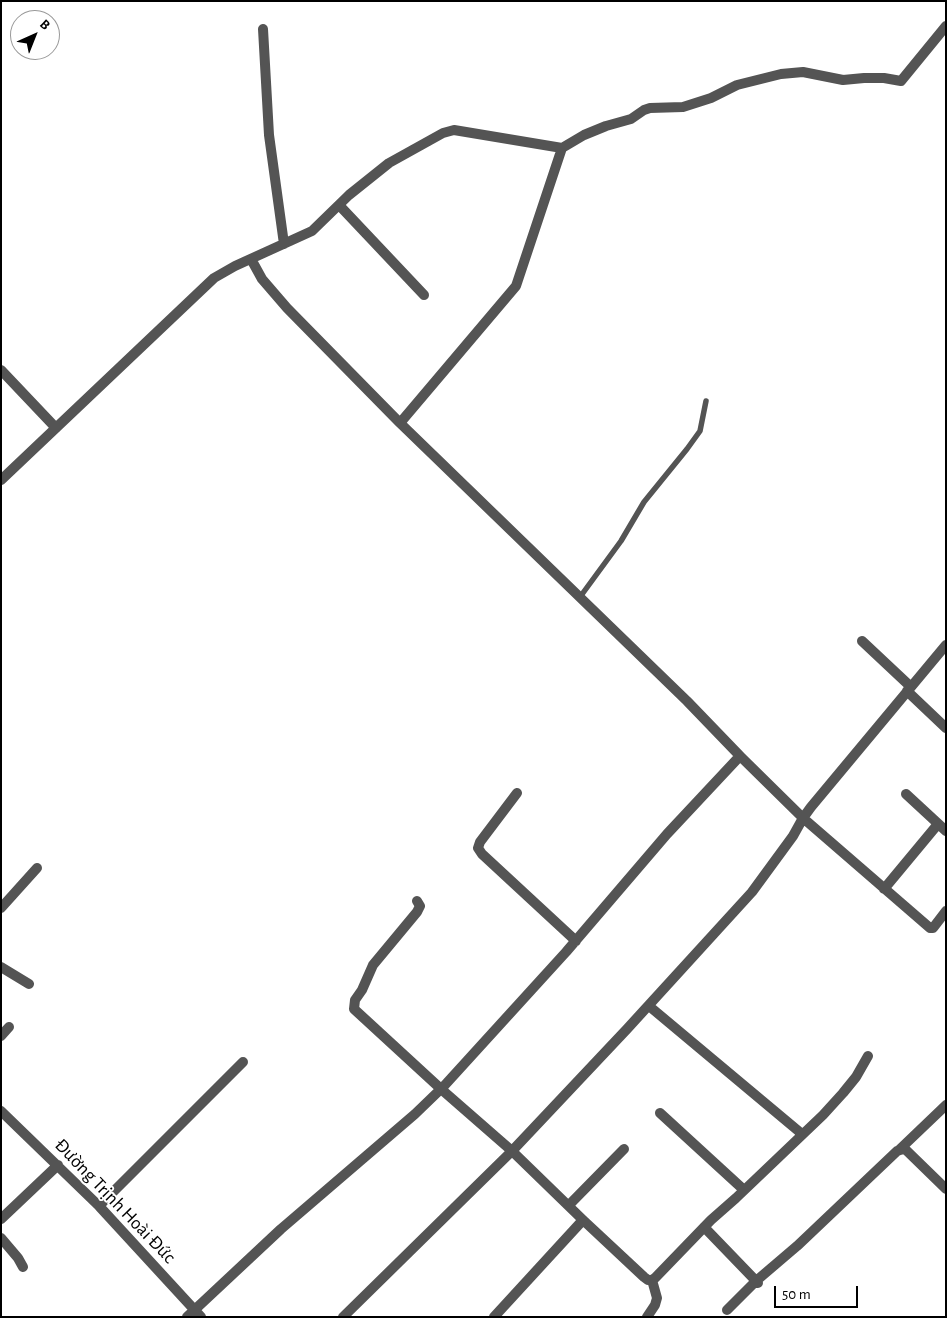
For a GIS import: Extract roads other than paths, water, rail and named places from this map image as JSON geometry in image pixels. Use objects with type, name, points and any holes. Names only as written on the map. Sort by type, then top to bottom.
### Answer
[{"type":"street","points":[[1,480],[214,278],[312,231],[349,195],[389,164],[448,131],[454,130],[562,148],[584,135],[631,119],[644,110],[650,108],[683,107],[711,98],[737,85],[781,74],[803,72],[843,80],[877,78],[901,81],[946,26]]},
{"type":"street","points":[[263,29],[269,135],[284,244]]},
{"type":"street","points":[[400,423],[516,286],[562,148]]},
{"type":"street","points":[[339,204],[424,295]]},
{"type":"street","points":[[251,259],[262,279],[287,308],[400,423],[687,701],[803,818],[930,928],[933,928],[946,911]]},
{"type":"street","points":[[1,370],[56,428]]},
{"type":"street","points":[[862,641],[946,728]]},
{"type":"street","points":[[343,1317],[512,1151],[752,892],[793,836],[803,818],[946,645]]},
{"type":"street","points":[[194,1315],[281,1230],[415,1114],[441,1089],[576,941],[667,834],[740,756]]},
{"type":"street","points":[[517,793],[480,842],[478,848],[482,854],[576,941]]},
{"type":"street","points":[[884,889],[942,828],[906,794]]},
{"type":"street","points":[[1,908],[37,868]]},
{"type":"street","points":[[417,901],[420,906],[417,912],[373,965],[362,990],[355,1000],[354,1009],[512,1151],[644,1278],[652,1280]]},
{"type":"street","points":[[1,967],[28,984]]},
{"type":"street","points":[[648,1006],[802,1134]]},
{"type":"street","points":[[1,1036],[9,1027]]},
{"type":"street","points":[[652,1280],[704,1227],[823,1114],[856,1077],[868,1056]]},
{"type":"street","points":[[100,1206],[244,1062]]},
{"type":"street","points":[[727,1310],[946,1105]]},
{"type":"street","name":"Đường Trịnh Hoài Đức","points":[[2,1111],[100,1206],[194,1315]]},
{"type":"street","points":[[660,1113],[744,1190]]},
{"type":"street","points":[[899,1150],[903,1148],[906,1150],[946,1190]]},
{"type":"street","points":[[569,1205],[624,1150]]},
{"type":"street","points":[[1,1219],[58,1165]]},
{"type":"street","points":[[494,1317],[583,1220]]},
{"type":"street","points":[[704,1227],[757,1282]]},
{"type":"street","points":[[1,1238],[23,1267]]},
{"type":"street","points":[[647,1317],[657,1298],[652,1280]]},
{"type":"lane","points":[[580,597],[621,541],[644,502],[700,431],[706,401]]}]
